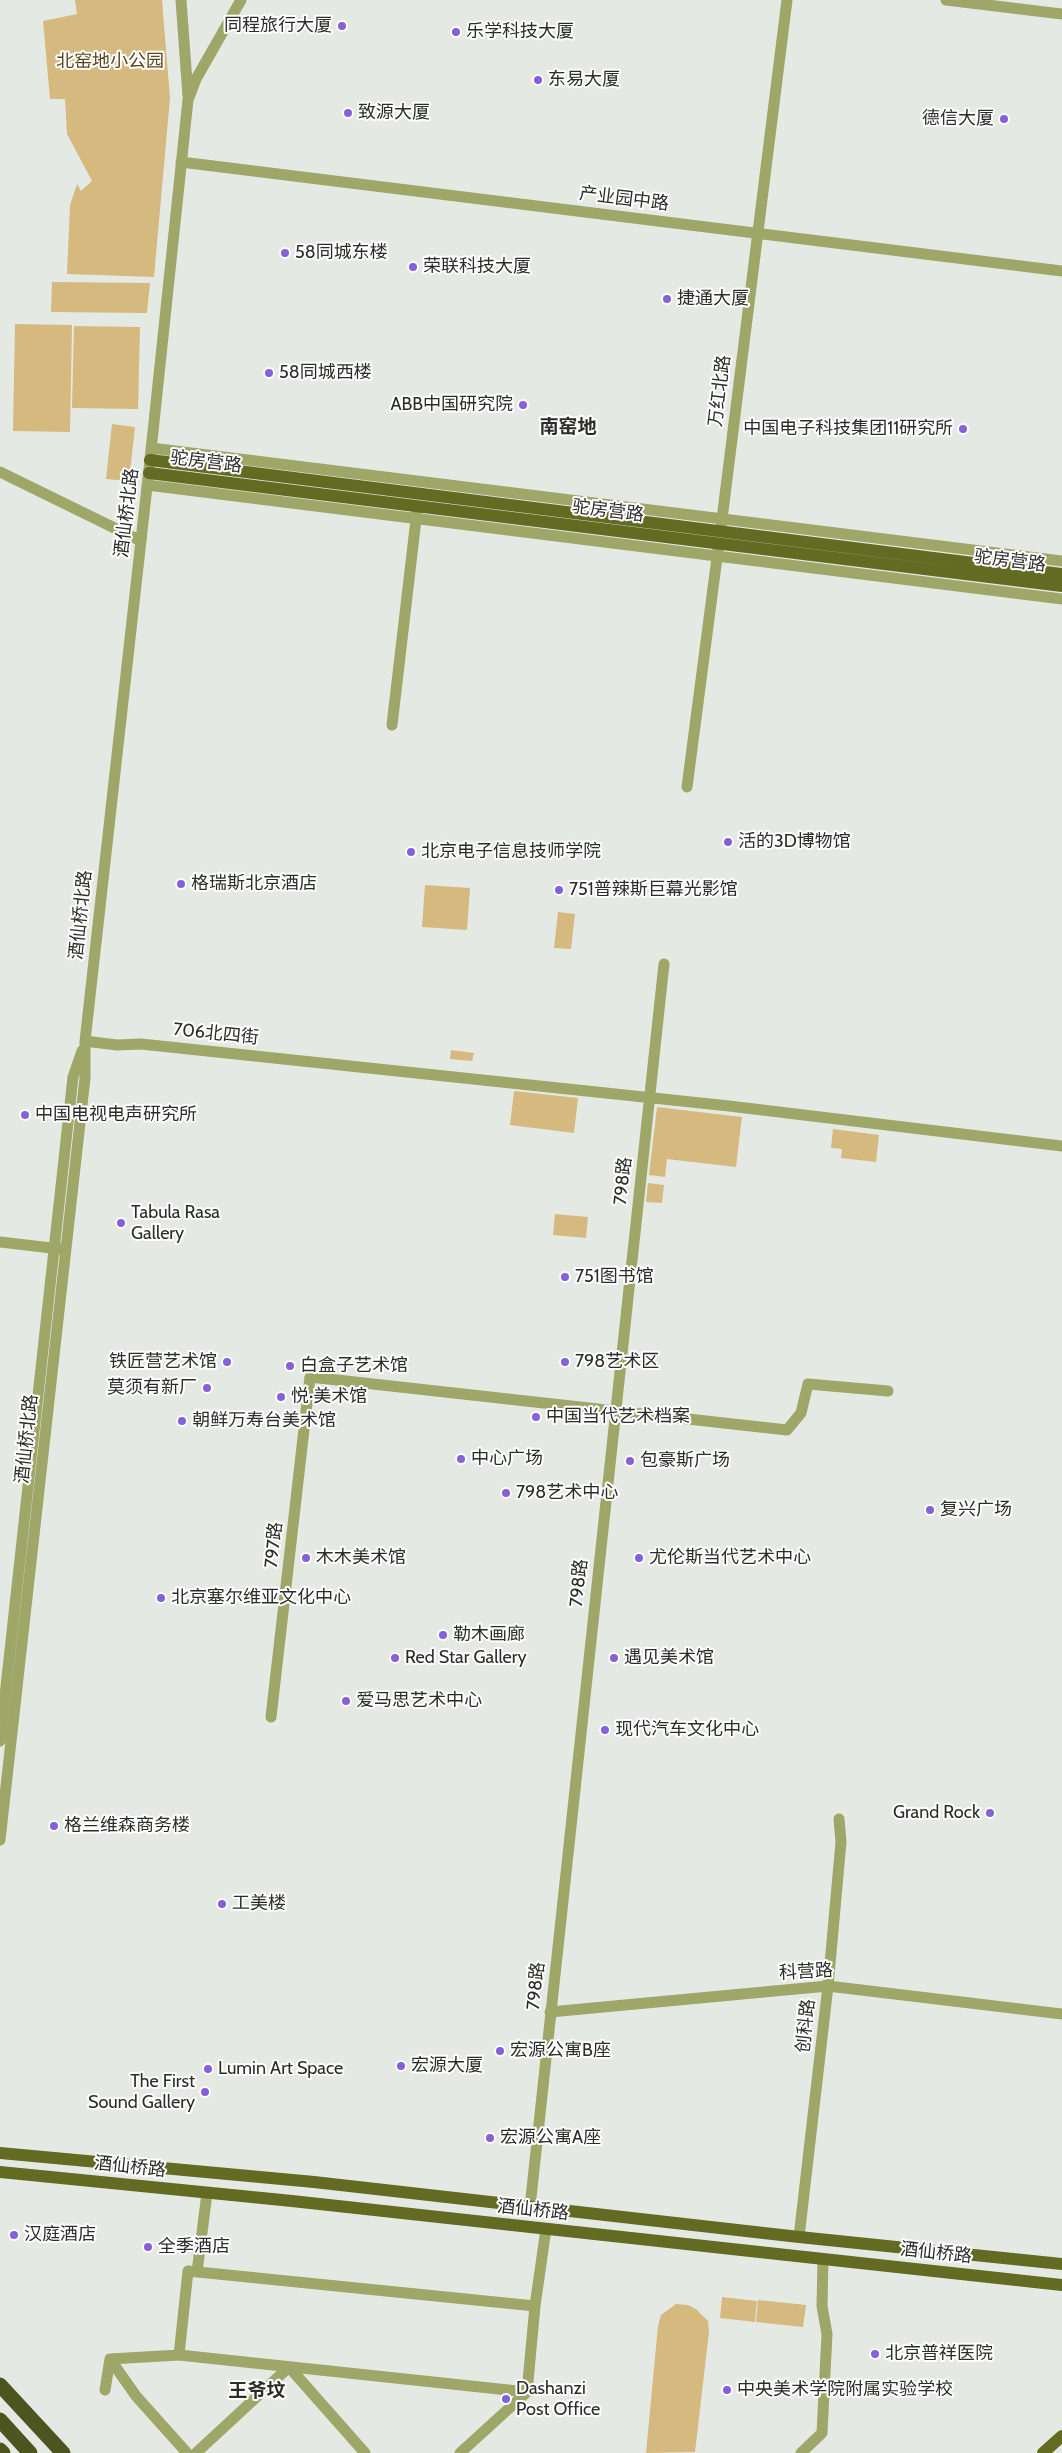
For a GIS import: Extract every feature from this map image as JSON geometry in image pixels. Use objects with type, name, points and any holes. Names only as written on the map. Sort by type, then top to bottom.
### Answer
[{"type":"highway","points":[[0,2385],[63,2453]]},
{"type":"highway","points":[[0,2420],[30,2453]]},
{"type":"highway","points":[[0,2450],[3,2453]]},
{"type":"main road","name":"驼房营路","points":[[149,466],[418,505],[720,531],[1062,586]]},
{"type":"main road","name":"驼房营路","points":[[149,466],[720,531],[1062,574]]},
{"type":"main road","name":"酒仙桥路","points":[[0,2154],[314,2182],[800,2237],[1062,2264]]},
{"type":"main road","name":"酒仙桥路","points":[[0,2172],[207,2192],[1062,2285]]},
{"type":"main road","points":[[1043,2453],[1062,2436]]},
{"type":"street","points":[[181,0],[188,100]]},
{"type":"street","name":"酒仙桥北路","points":[[0,1840],[60,1249],[73,1077],[85,1041],[188,100],[196,79],[241,0]]},
{"type":"street","name":"万红北路","points":[[687,787],[787,0]]},
{"type":"street","points":[[946,0],[1062,14]]},
{"type":"street","name":"产业园中路","points":[[181,162],[1062,271]]},
{"type":"street","points":[[149,466],[416,518],[1062,599]]},
{"type":"street","points":[[0,472],[141,541]]},
{"type":"street","points":[[392,725],[418,505]]},
{"type":"street","points":[[720,531],[1062,561]]},
{"type":"street","name":"798路","points":[[530,2207],[664,964]]},
{"type":"street","name":"706北四街","points":[[85,1041],[117,1045],[141,1044],[650,1098],[1062,1146]]},
{"type":"street","points":[[0,1242],[60,1249]]},
{"type":"street","name":"酒仙桥北路","points":[[0,1741],[60,1249]]},
{"type":"street","name":"797路","points":[[272,1717],[310,1377],[616,1411]]},
{"type":"street","points":[[616,1411],[787,1430],[801,1413],[808,1384],[888,1391]]},
{"type":"street","name":"创科路","points":[[800,2237],[828,1986],[841,1842],[839,1818]]},
{"type":"street","name":"科营路","points":[[550,2012],[828,1986],[1062,2014]]},
{"type":"street","points":[[197,2272],[207,2192]]},
{"type":"street","points":[[460,2453],[527,2392],[535,2306],[546,2229]]},
{"type":"street","points":[[801,2453],[822,2433],[827,2334],[822,2306],[823,2258]]},
{"type":"street","points":[[179,2355],[188,2271],[535,2306]]},
{"type":"street","points":[[110,2359],[179,2355],[527,2392]]},
{"type":"street","points":[[105,2390],[110,2359]]},
{"type":"street","points":[[110,2359],[136,2396],[186,2453]]},
{"type":"street","points":[[196,2453],[289,2367]]},
{"type":"street","points":[[289,2367],[366,2453]]},
{"type":"green space","name":"北窑地小公园","points":[[75,0],[162,0],[170,98],[154,277],[67,274],[70,205],[77,184],[81,191],[92,181],[67,134],[65,99],[50,99],[43,21],[77,14]]},
{"type":"green space","points":[[52,282],[150,283],[147,313],[51,312]]},
{"type":"green space","points":[[15,324],[72,325],[70,432],[13,431]]},
{"type":"green space","points":[[74,326],[140,327],[138,409],[72,408]]},
{"type":"green space","points":[[112,424],[135,427],[129,481],[106,479]]},
{"type":"green space","points":[[425,885],[470,888],[467,930],[422,927]]},
{"type":"green space","points":[[558,912],[575,914],[571,949],[554,948]]},
{"type":"green space","points":[[451,1050],[474,1053],[472,1061],[450,1059]]},
{"type":"green space","points":[[514,1091],[578,1098],[574,1133],[510,1125]]},
{"type":"green space","points":[[657,1107],[742,1117],[736,1167],[667,1159],[665,1177],[649,1175]]},
{"type":"green space","points":[[833,1129],[879,1135],[876,1162],[841,1158],[842,1149],[831,1148]]},
{"type":"green space","points":[[648,1183],[664,1185],[662,1203],[646,1202]]},
{"type":"green space","points":[[555,1214],[588,1217],[586,1238],[553,1235]]},
{"type":"green space","points":[[722,2297],[757,2301],[755,2322],[720,2318]]},
{"type":"green space","points":[[758,2300],[806,2305],[803,2327],[756,2322]]},
{"type":"green space","points":[[676,2304],[688,2305],[696,2309],[708,2321],[709,2332],[695,2452],[646,2453],[658,2326],[661,2315]]},
{"type":"place","name":"同程旅行大厦","points":[[342,26]]},
{"type":"place","name":"乐学科技大厦","points":[[456,32]]},
{"type":"place","name":"东易大厦","points":[[538,80]]},
{"type":"place","name":"致源大厦","points":[[348,113]]},
{"type":"place","name":"德信大厦","points":[[1004,119]]},
{"type":"place","name":"58同城东楼","points":[[285,253]]},
{"type":"place","name":"荣联科技大厦","points":[[413,267]]},
{"type":"place","name":"捷通大厦","points":[[667,299]]},
{"type":"place","name":"58同城西楼","points":[[269,373]]},
{"type":"place","name":"ABB中国研究院","points":[[523,405]]},
{"type":"place","name":"中国电子科技集团11研究所","points":[[963,429]]},
{"type":"place","name":"活的3D博物馆","points":[[728,842]]},
{"type":"place","name":"北京电子信息技师学院","points":[[411,852]]},
{"type":"place","name":"格瑞斯北京酒店","points":[[181,884]]},
{"type":"place","name":"751普辣斯巨幕光影馆","points":[[559,890]]},
{"type":"place","name":"中国电视电声研究所","points":[[25,1115]]},
{"type":"place","name":"Tabula Rasa Gallery","points":[[121,1223]]},
{"type":"place","name":"751图书馆","points":[[565,1277]]},
{"type":"place","name":"铁匠营艺术馆","points":[[227,1362]]},
{"type":"place","name":"798艺术区","points":[[565,1362]]},
{"type":"place","name":"白盒子艺术馆","points":[[290,1366]]},
{"type":"place","name":"莫须有新厂","points":[[207,1388]]},
{"type":"place","name":"悦·美术馆","points":[[281,1397]]},
{"type":"place","name":"中国当代艺术档案","points":[[536,1417]]},
{"type":"place","name":"朝鲜万寿台美术馆","points":[[182,1421]]},
{"type":"place","name":"中心广场","points":[[461,1459]]},
{"type":"place","name":"包豪斯广场","points":[[630,1461]]},
{"type":"place","name":"798艺术中心","points":[[506,1493]]},
{"type":"place","name":"复兴广场","points":[[930,1510]]},
{"type":"place","name":"木木美术馆","points":[[306,1558]]},
{"type":"place","name":"尤伦斯当代艺术中心","points":[[639,1558]]},
{"type":"place","name":"北京塞尔维亚文化中心","points":[[161,1598]]},
{"type":"place","name":"勒木画廊","points":[[443,1635]]},
{"type":"place","name":"Red Star Gallery","points":[[395,1658]]},
{"type":"place","name":"遇见美术馆","points":[[614,1658]]},
{"type":"place","name":"爱马思艺术中心","points":[[346,1701]]},
{"type":"place","name":"现代汽车文化中心","points":[[605,1730]]},
{"type":"place","name":"Grand Rock","points":[[990,1813]]},
{"type":"place","name":"格兰维森商务楼","points":[[54,1826]]},
{"type":"place","name":"工美楼","points":[[222,1904]]},
{"type":"place","name":"宏源公寓B座","points":[[500,2051]]},
{"type":"place","name":"宏源大厦","points":[[401,2066]]},
{"type":"place","name":"Lumin Art Space","points":[[208,2069]]},
{"type":"place","name":"The First Sound Gallery","points":[[205,2092]]},
{"type":"place","name":"宏源公寓A座","points":[[490,2138]]},
{"type":"place","name":"汉庭酒店","points":[[14,2235]]},
{"type":"place","name":"全季酒店","points":[[148,2247]]},
{"type":"place","name":"北京普祥医院","points":[[875,2354]]},
{"type":"place","name":"中央美术学院附属实验学校","points":[[727,2390]]},
{"type":"place","name":"Dashanzi Post Office","points":[[506,2399]]},
{"type":"district","name":"南窑地","points":[[568,427]]},
{"type":"district","name":"王爷坟","points":[[257,2391]]}]
